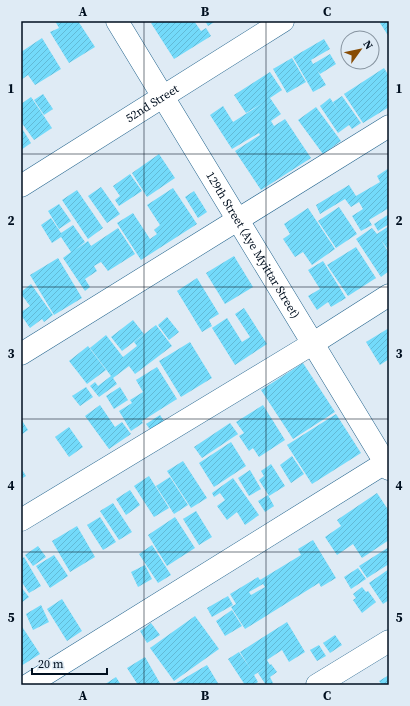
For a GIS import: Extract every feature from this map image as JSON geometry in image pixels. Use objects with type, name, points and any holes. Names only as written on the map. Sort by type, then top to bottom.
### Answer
[{"type":"street","name":"129th Street (Aye Myittar Street)","points":[[117,21],[387,466]]},
{"type":"street","name":"52nd Street","points":[[21,186],[283,21]]},
{"type":"street","points":[[21,354],[389,126]]},
{"type":"street","points":[[21,520],[312,344],[389,295]]},
{"type":"street","points":[[28,685],[387,466]]},
{"type":"street","points":[[317,685],[389,641]]},
{"type":"building","points":[[55,21],[78,21],[95,47],[69,63],[50,32],[59,28]]},
{"type":"building","points":[[155,21],[194,21],[201,31],[206,28],[211,36],[174,59],[151,23]]},
{"type":"building","points":[[205,21],[216,21],[208,26]]},
{"type":"building","points":[[383,21],[389,21],[389,37],[380,23]]},
{"type":"building","points":[[42,38],[61,69],[35,85],[28,75],[21,80],[21,52]]},
{"type":"building","points":[[324,39],[330,49],[311,60],[313,64],[330,54],[336,64],[320,74],[317,70],[326,85],[313,92],[293,57]]},
{"type":"building","points":[[292,58],[306,82],[287,93],[273,69]]},
{"type":"building","points":[[384,68],[389,76],[389,107],[363,123],[344,94]]},
{"type":"building","points":[[270,72],[282,90],[270,98],[281,114],[271,121],[274,126],[285,119],[311,158],[261,190],[235,151],[260,135],[259,133],[232,149],[210,115],[223,106],[233,122],[263,103],[246,113],[234,95]]},
{"type":"building","points":[[43,94],[53,109],[44,115],[34,100]]},
{"type":"building","points":[[342,96],[361,123],[352,129],[349,125],[338,133],[320,106],[330,98],[340,113],[333,102]]},
{"type":"building","points":[[31,97],[52,128],[34,140],[21,122],[21,104]]},
{"type":"building","points":[[316,107],[341,141],[323,154],[298,120]]},
{"type":"building","points":[[23,130],[31,143],[21,150],[21,131]]},
{"type":"building","points":[[159,154],[175,178],[147,197],[132,173]]},
{"type":"building","points":[[389,168],[389,208],[369,220],[372,225],[361,231],[352,216],[363,209],[359,202],[351,207],[345,199],[320,214],[316,205],[349,185],[356,196],[380,182],[377,176]]},
{"type":"building","points":[[130,174],[142,191],[119,206],[115,200],[120,196],[113,186]]},
{"type":"building","points":[[101,187],[120,214],[107,223],[88,196]]},
{"type":"building","points":[[173,188],[197,224],[141,260],[117,223],[133,213],[150,239],[157,234],[154,230],[160,225],[147,205]]},
{"type":"building","points":[[77,190],[103,228],[88,239],[62,200]]},
{"type":"building","points":[[194,191],[207,212],[198,218],[185,197]]},
{"type":"building","points":[[59,204],[71,221],[59,229],[48,211]]},
{"type":"building","points":[[339,207],[357,234],[336,248],[318,221]]},
{"type":"building","points":[[308,208],[335,249],[312,265],[303,252],[295,257],[283,239],[290,234],[284,224]]},
{"type":"building","points":[[389,214],[389,224],[378,231],[374,224]]},
{"type":"building","points":[[51,218],[61,233],[73,225],[85,242],[75,250],[88,241],[91,246],[118,228],[135,254],[108,271],[101,262],[94,266],[97,271],[85,279],[90,287],[85,291],[63,258],[71,252],[61,237],[52,243],[41,225]]},
{"type":"building","points":[[389,226],[389,251],[381,240],[389,253],[389,271],[381,277],[356,239],[372,228],[377,234]]},
{"type":"building","points":[[356,247],[376,278],[348,296],[327,265]]},
{"type":"building","points":[[234,256],[253,287],[225,304],[206,273]]},
{"type":"building","points":[[58,258],[82,298],[54,315],[30,275]]},
{"type":"building","points":[[323,261],[346,298],[331,307],[328,302],[317,310],[308,296],[320,289],[308,270]]},
{"type":"building","points":[[197,278],[219,314],[209,320],[212,326],[202,332],[177,291]]},
{"type":"building","points":[[31,284],[53,315],[44,322],[42,319],[30,328],[21,315],[21,312],[30,306],[21,292]]},
{"type":"building","points":[[244,308],[267,344],[235,365],[212,328],[227,318],[242,342],[250,337],[235,314]]},
{"type":"building","points":[[167,317],[179,332],[169,340],[158,325]]},
{"type":"building","points":[[133,320],[144,334],[122,351],[111,337]]},
{"type":"building","points":[[156,325],[172,346],[135,374],[129,366],[113,378],[117,384],[99,397],[90,386],[95,382],[98,386],[111,376],[90,348],[106,335],[123,357],[137,346],[134,342]]},
{"type":"building","points":[[389,328],[389,359],[380,365],[366,342]]},
{"type":"building","points":[[190,342],[212,378],[181,397],[159,361]]},
{"type":"building","points":[[88,346],[106,370],[87,384],[69,361]]},
{"type":"building","points":[[303,363],[335,412],[293,439],[261,390]]},
{"type":"building","points":[[157,367],[177,399],[142,421],[143,423],[131,431],[119,411],[132,403],[130,400],[143,392],[136,380]]},
{"type":"building","points":[[86,387],[93,397],[80,406],[72,396]]},
{"type":"building","points":[[120,387],[128,400],[114,409],[106,396]]},
{"type":"building","points":[[100,405],[115,427],[122,422],[131,434],[109,449],[85,416]]},
{"type":"building","points":[[263,405],[285,440],[259,457],[253,448],[249,451],[239,436],[244,433],[236,422]]},
{"type":"building","points":[[336,414],[361,453],[312,484],[287,445]]},
{"type":"building","points":[[160,415],[166,424],[152,432],[146,424]]},
{"type":"building","points":[[21,419],[28,430],[21,435]]},
{"type":"building","points":[[230,423],[238,434],[202,458],[194,447]]},
{"type":"building","points":[[69,427],[83,447],[69,457],[55,437]]},
{"type":"building","points":[[231,442],[246,466],[214,487],[199,463]]},
{"type":"building","points":[[292,456],[304,474],[291,483],[280,465]]},
{"type":"building","points":[[183,461],[207,498],[191,508],[167,471]]},
{"type":"building","points":[[271,464],[285,486],[269,496],[259,480],[264,476],[261,471]]},
{"type":"building","points":[[21,468],[26,476],[21,479]]},
{"type":"building","points":[[250,470],[261,489],[249,496],[238,478]]},
{"type":"building","points":[[149,476],[169,508],[154,517],[134,486]]},
{"type":"building","points":[[170,477],[188,505],[174,514],[156,486]]},
{"type":"building","points":[[233,478],[259,515],[245,525],[237,512],[227,520],[217,506],[225,500],[220,493],[214,497],[212,493]]},
{"type":"building","points":[[130,490],[140,505],[126,515],[116,499]]},
{"type":"building","points":[[377,493],[389,511],[389,540],[362,558],[353,544],[337,555],[325,537],[341,526],[337,520]]},
{"type":"building","points":[[268,495],[274,506],[265,512],[258,501]]},
{"type":"building","points":[[113,503],[132,532],[119,540],[100,511]]},
{"type":"building","points":[[196,511],[212,537],[199,545],[183,519]]},
{"type":"building","points":[[100,517],[116,542],[103,550],[87,525]]},
{"type":"building","points":[[175,517],[195,548],[167,566],[148,535]]},
{"type":"building","points":[[77,526],[95,557],[70,572],[52,541]]},
{"type":"building","points":[[313,540],[336,578],[321,587],[319,583],[245,629],[231,607],[236,604],[230,594],[258,577],[260,580],[301,555],[298,549]],"holes":[[[263,584],[265,587],[251,595],[249,592]]]},
{"type":"building","points":[[152,545],[171,575],[158,583],[139,554]]},
{"type":"building","points":[[38,546],[46,557],[33,566],[25,555]]},
{"type":"building","points":[[389,547],[389,564],[367,578],[359,566]]},
{"type":"building","points":[[54,555],[68,576],[50,588],[36,566]]},
{"type":"building","points":[[24,557],[41,586],[29,593],[21,581],[21,559]]},
{"type":"building","points":[[145,565],[152,579],[138,587],[131,572]]},
{"type":"building","points":[[358,568],[366,579],[351,589],[344,577]]},
{"type":"building","points":[[389,569],[389,600],[383,604],[369,583]]},
{"type":"building","points":[[21,587],[29,597],[21,603]]},
{"type":"building","points":[[362,587],[366,592],[368,591],[376,602],[362,613],[353,600],[356,598],[353,594]]},
{"type":"building","points":[[228,596],[233,605],[212,617],[207,608]]},
{"type":"building","points":[[62,599],[82,631],[67,641],[47,609]]},
{"type":"building","points":[[41,605],[49,622],[33,630],[26,614]]},
{"type":"building","points":[[232,610],[242,626],[225,636],[216,621]]},
{"type":"building","points":[[195,616],[219,649],[174,681],[150,648]]},
{"type":"building","points":[[287,622],[305,652],[289,662],[282,650],[267,660],[277,672],[270,677],[273,683],[271,685],[266,685],[258,673],[265,668],[254,675],[258,682],[253,685],[245,685],[228,659],[239,652],[250,668],[240,652]]},
{"type":"building","points":[[151,623],[160,635],[147,643],[140,631]]},
{"type":"building","points":[[21,625],[40,654],[21,666]]},
{"type":"building","points":[[335,635],[342,645],[330,653],[323,643]]},
{"type":"building","points":[[319,645],[326,656],[317,661],[310,650]]},
{"type":"building","points":[[145,657],[161,685],[138,685],[127,668]]},
{"type":"building","points":[[207,665],[219,685],[173,685]]},
{"type":"building","points":[[389,675],[389,685],[382,685],[379,681]]},
{"type":"building","points":[[116,677],[121,685],[104,685]]}]
